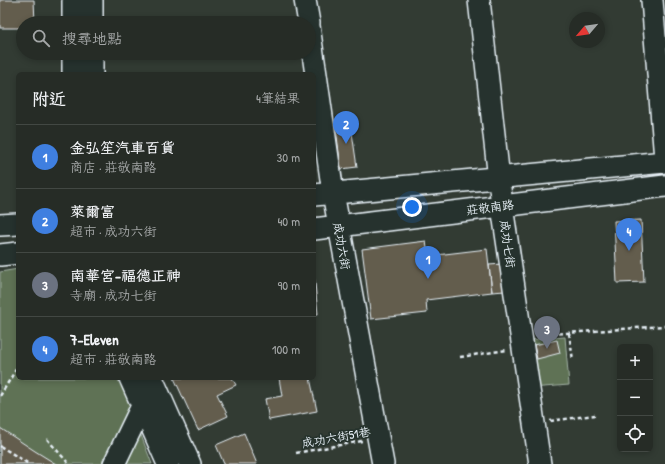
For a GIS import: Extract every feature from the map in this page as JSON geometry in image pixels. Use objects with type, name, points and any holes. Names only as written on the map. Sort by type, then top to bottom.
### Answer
[{"type":"street","points":[[73,0],[73,16]]},
{"type":"street","points":[[92,0],[92,16]]},
{"type":"street","points":[[305,0],[307,16]]},
{"type":"street","name":"成功七街","points":[[479,0],[502,206],[540,464]]},
{"type":"street","points":[[652,0],[665,158]]},
{"type":"street","points":[[73,60],[73,72]]},
{"type":"street","points":[[92,60],[92,72]]},
{"type":"street","name":"成功六街","points":[[312,60],[313,72]]},
{"type":"street","name":"成功六街","points":[[316,110],[323,194],[339,227],[383,464]]},
{"type":"street","points":[[323,194],[665,162]]},
{"type":"street","name":"莊敬南路","points":[[316,229],[665,186]]},
{"type":"street","points":[[0,225],[16,224]]},
{"type":"street","points":[[0,256],[16,253]]},
{"type":"street","points":[[131,380],[168,464]]},
{"type":"street","points":[[153,380],[190,464]]},
{"type":"street","points":[[114,464],[142,406]]},
{"type":"path","points":[[460,356],[569,333],[665,326]]},
{"type":"path","points":[[569,333],[573,360]]},
{"type":"path","points":[[0,396],[16,369]]},
{"type":"path","points":[[534,423],[595,415]]},
{"type":"path","points":[[47,439],[69,464]]},
{"type":"path","name":"成功六街51巷","points":[[296,452],[378,439]]},
{"type":"path","points":[[0,446],[29,464]]},
{"type":"green space","points":[[16,269],[16,380],[120,380],[152,464],[0,464],[0,272]]},
{"type":"green space","points":[[565,337],[569,385],[531,388],[527,340]]},
{"type":"building","points":[[0,0],[34,0],[35,16],[16,16],[16,28],[0,28]]},
{"type":"building","points":[[350,119],[357,167],[341,169],[335,120]]},
{"type":"building","points":[[641,220],[644,282],[617,283],[614,221]]},
{"type":"building","points":[[426,241],[428,256],[487,249],[492,292],[426,300],[427,313],[371,319],[362,249]]},
{"type":"building","points":[[502,264],[505,291],[492,292],[489,265]]},
{"type":"building","points":[[316,294],[318,314],[316,314]]},
{"type":"building","points":[[557,340],[560,353],[537,359],[534,345]]},
{"type":"building","points":[[175,380],[233,380],[236,385],[217,394],[228,416],[198,430]]},
{"type":"building","points":[[279,380],[310,380],[317,411],[269,420],[265,399],[282,396]]},
{"type":"building","points":[[0,428],[35,451],[56,464],[0,464]]},
{"type":"building","points":[[244,433],[257,464],[224,464],[216,445]]},
{"type":"place","name":"萊爾富","points":[[346,144]]},
{"type":"place","name":"7-Eleven","points":[[629,251]]},
{"type":"place","name":"金弘笙汽車百貨","points":[[428,279]]},
{"type":"place","name":"南華宮-福德正神","points":[[547,349]]}]
